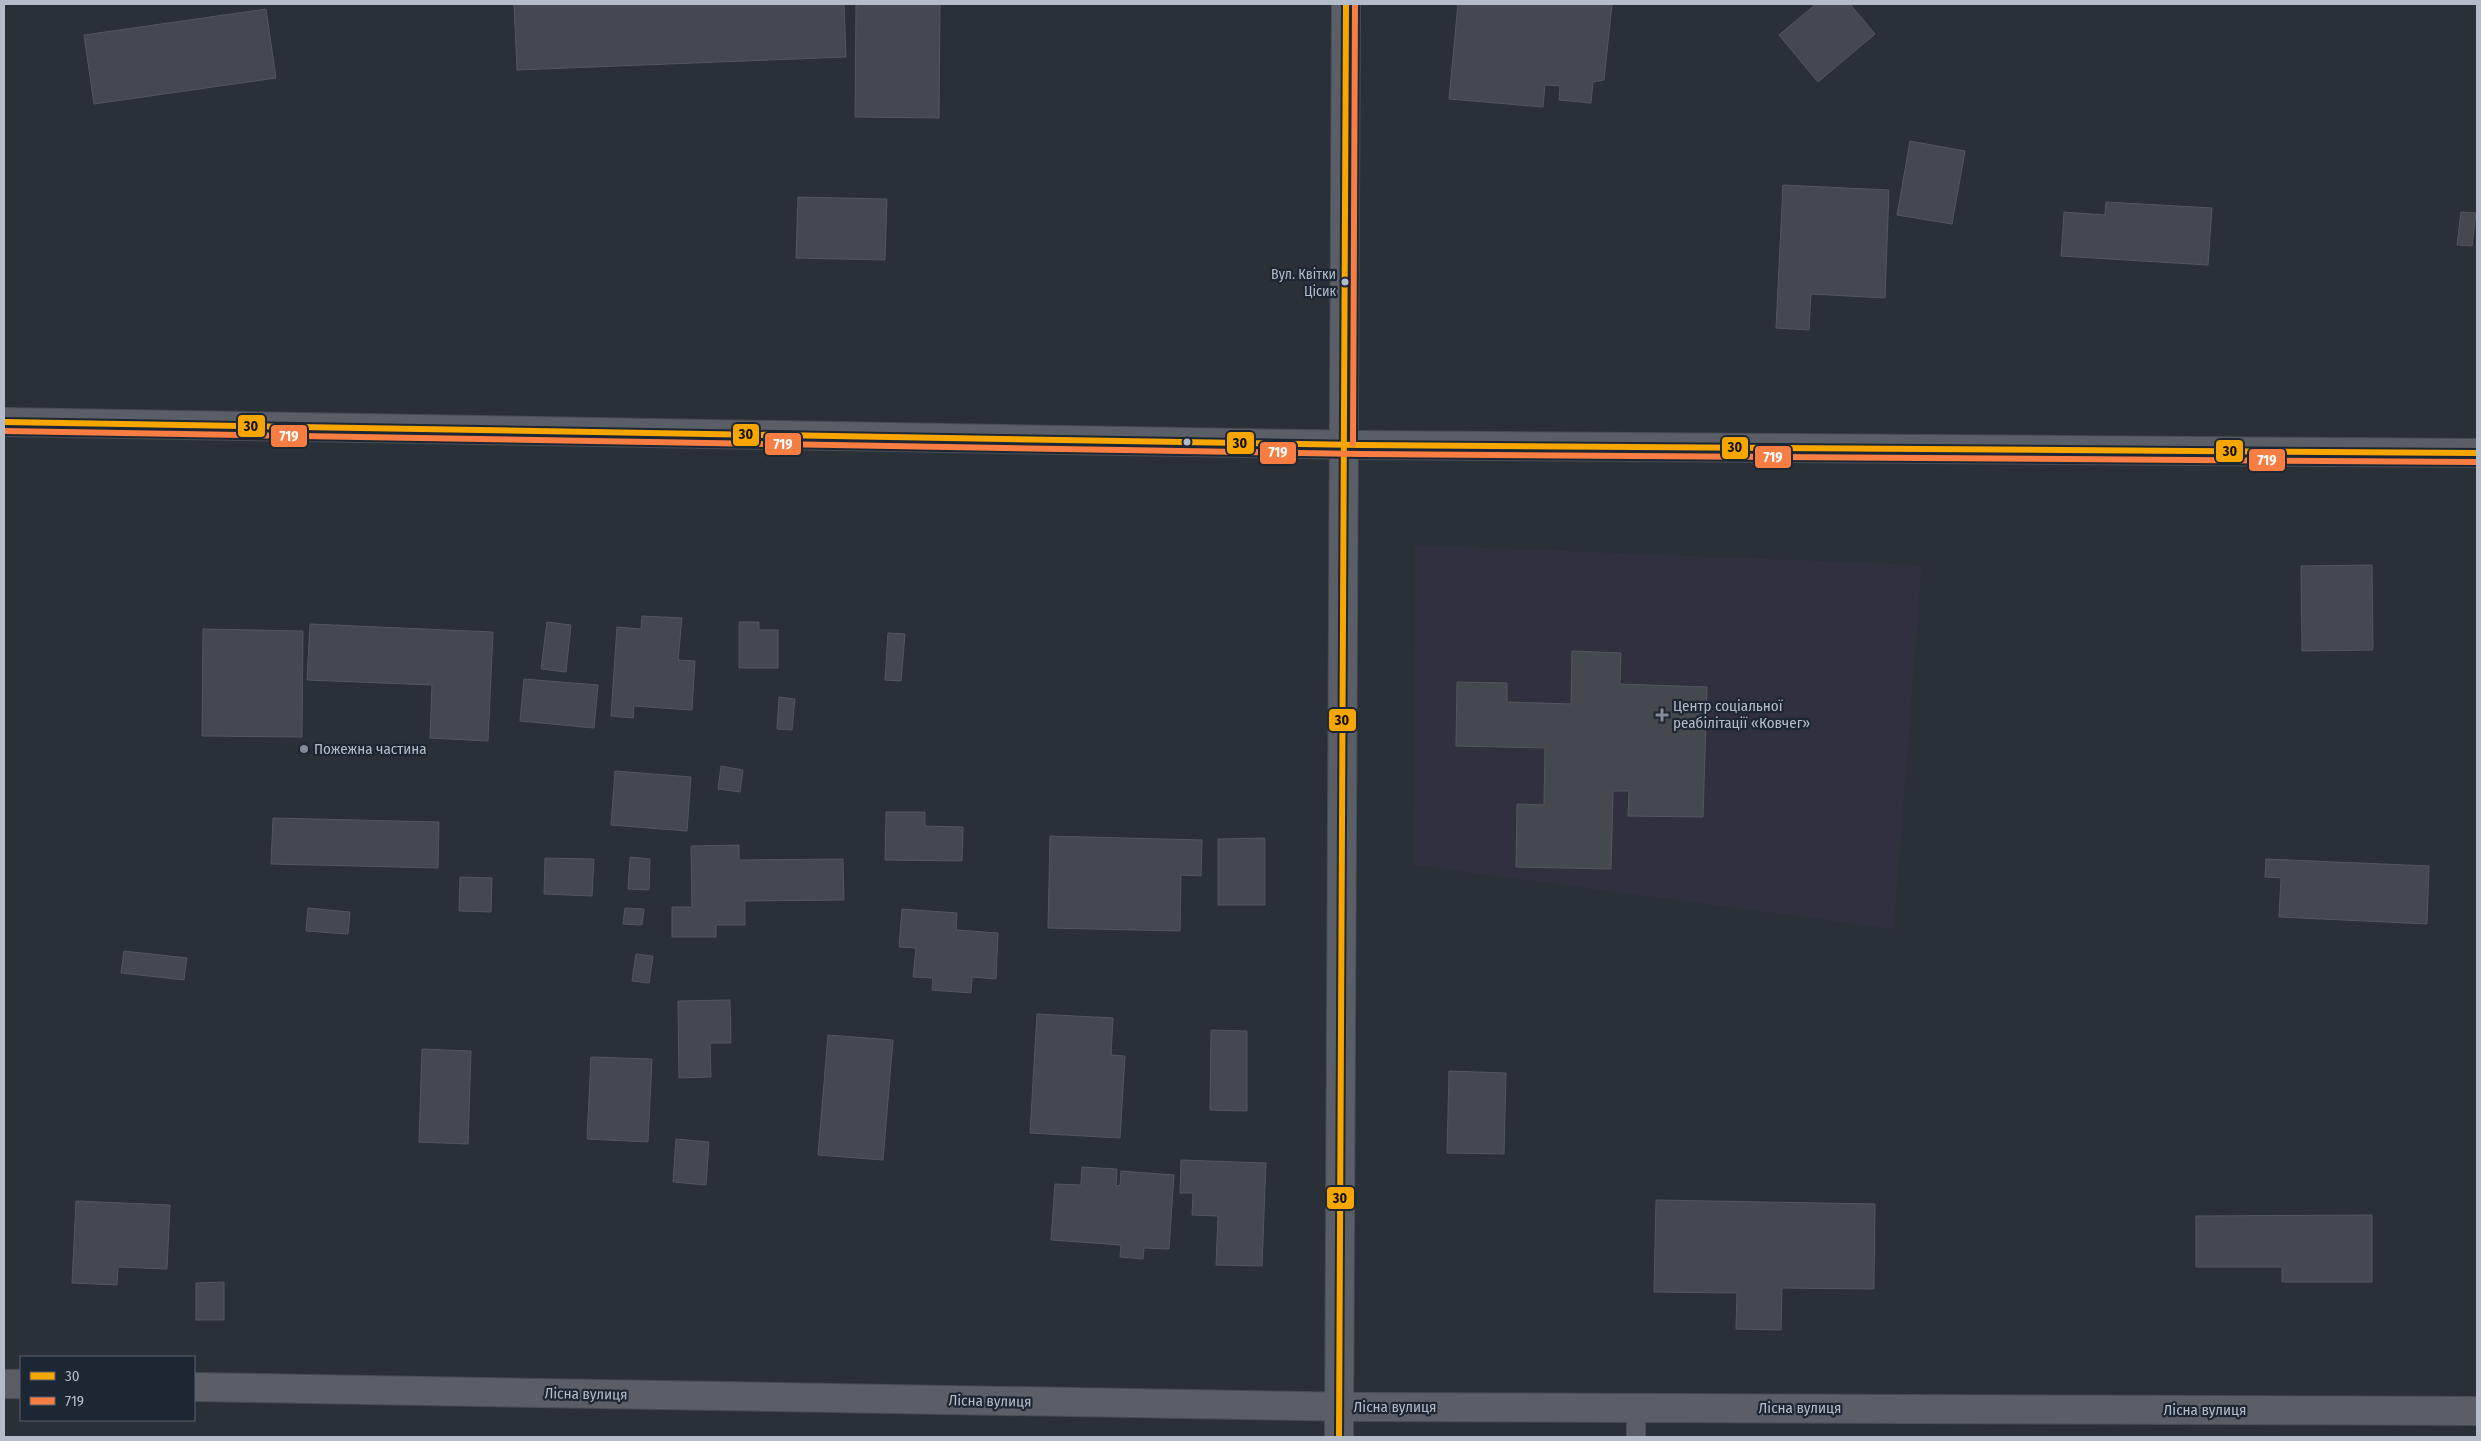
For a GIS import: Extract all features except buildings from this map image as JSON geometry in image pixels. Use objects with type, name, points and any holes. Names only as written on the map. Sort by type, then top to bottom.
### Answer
[{"type":"street","points":[[1339,1437],[1346,4]]},
{"type":"street","points":[[4,422],[1344,444],[2477,453]]},
{"type":"street","points":[[4,1384],[20,1384]]},
{"type":"street","name":"Лісна вулиця","points":[[195,1387],[1339,1407],[2477,1411]]},
{"type":"lane","points":[[1636,1408],[1636,1437]]},
{"type":"shaded area","name":"Центр соціальної реабілітації «Ковчег»","points":[[1415,545],[1922,565],[1894,929],[1413,865]]},
{"type":"transit line","name":"30","points":[[1339,1437],[1346,4]]},
{"type":"transit line","name":"719","points":[[1353,444],[1355,4]]},
{"type":"transit line","name":"30","points":[[4,422],[1361,445],[2477,453]]},
{"type":"transit line","name":"719","points":[[4,431],[1361,454],[2477,462]]},
{"type":"place","name":"Вул. Квітки Цісик","points":[[1345,282]]},
{"type":"place","name":"Центр соціальної реабілітації «Ковчег»","points":[[1662,715]]},
{"type":"place","name":"Пожежна частина","points":[[304,749]]}]
